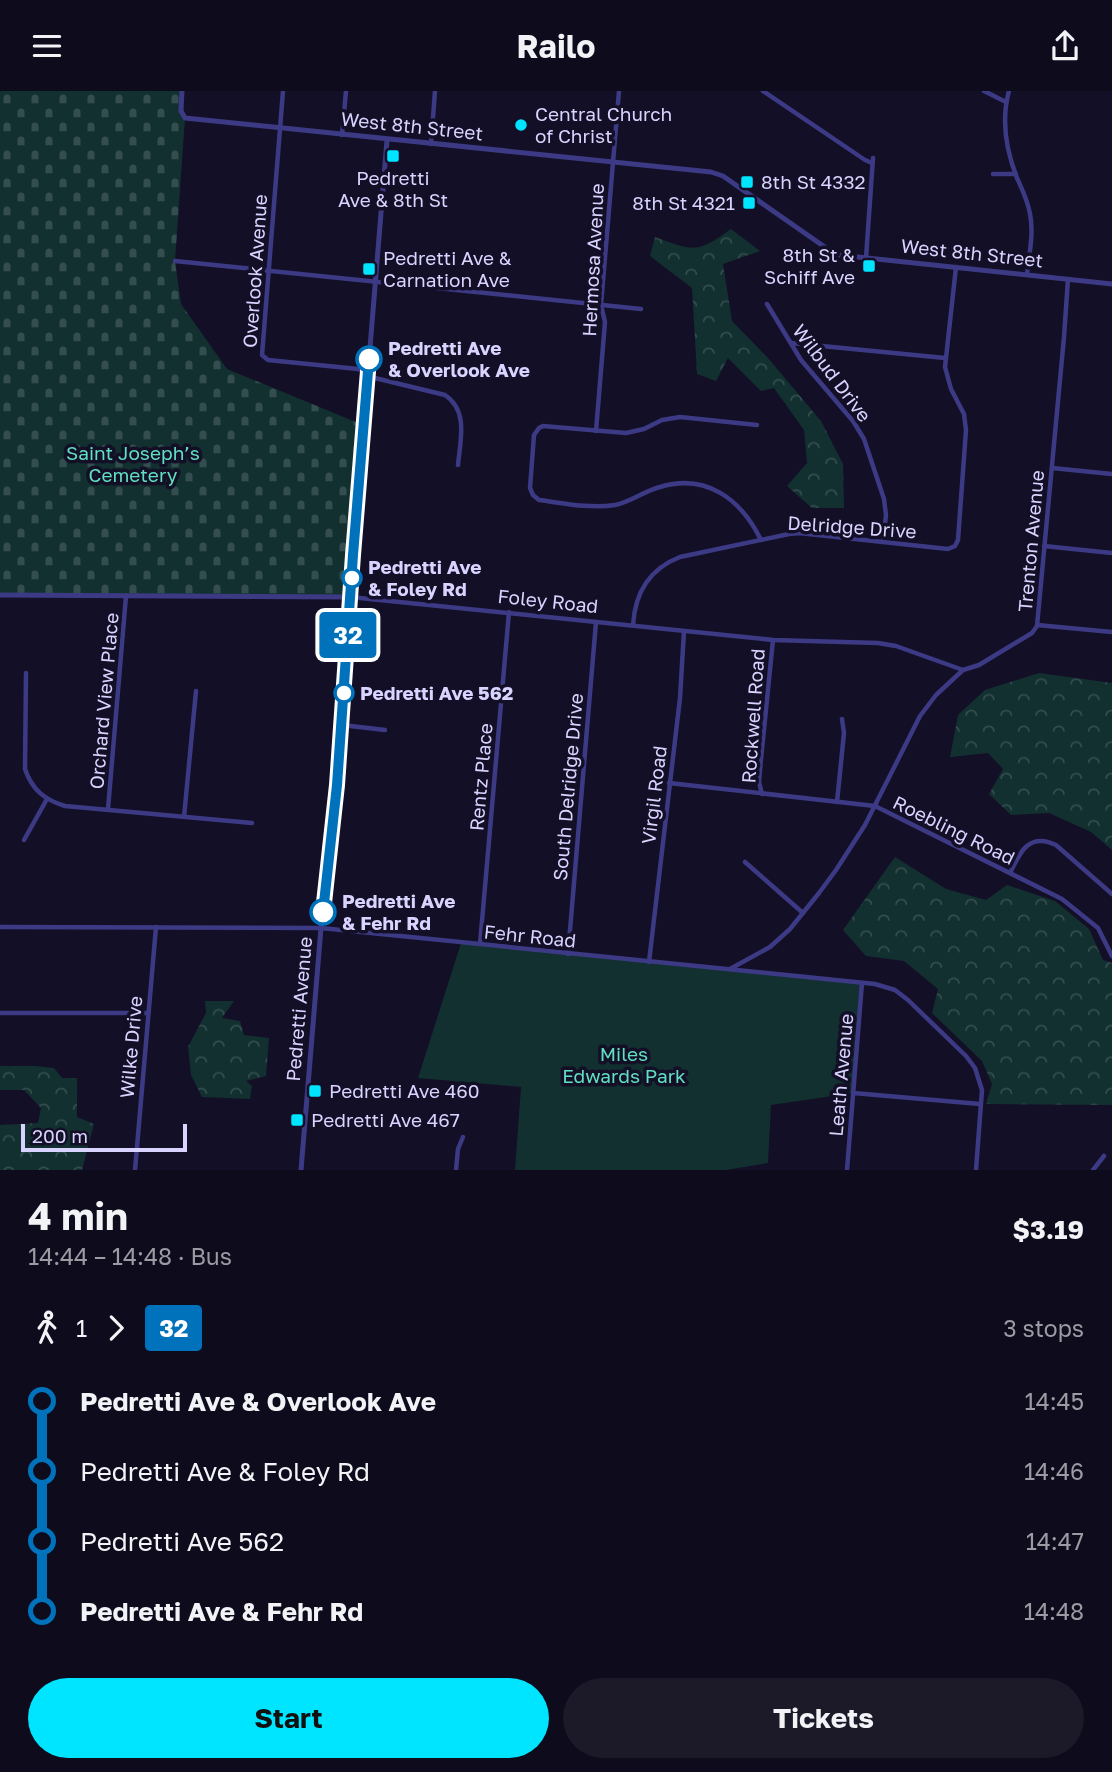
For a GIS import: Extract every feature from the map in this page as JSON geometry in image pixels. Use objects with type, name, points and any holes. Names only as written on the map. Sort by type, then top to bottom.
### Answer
[{"type":"street","name":"West 8th Street","points":[[182,91],[181,111],[185,118],[717,174],[839,255],[1112,284]]},
{"type":"street","name":"Overlook Avenue","points":[[283,91],[261,351],[263,357],[268,360],[358,369],[375,377],[440,393],[453,402],[459,411],[461,423],[458,465]]},
{"type":"street","points":[[342,135],[346,91]]},
{"type":"street","points":[[431,144],[435,91]]},
{"type":"street","name":"Hermosa Avenue","points":[[596,431],[605,323],[601,305],[619,91]]},
{"type":"street","points":[[762,91],[865,160],[873,160],[866,258]]},
{"type":"street","points":[[984,91],[1006,102]]},
{"type":"street","points":[[1009,91],[1006,102],[1006,135],[1031,220],[1027,275]]},
{"type":"street","name":"Pedretti Avenue","points":[[301,1170],[321,928],[342,725],[387,140]]},
{"type":"street","points":[[993,174],[1016,174]]},
{"type":"street","points":[[175,261],[641,309]]},
{"type":"street","points":[[791,343],[945,358],[956,267]]},
{"type":"street","name":"Trenton Avenue","points":[[730,969],[770,947],[790,929],[836,870],[875,806],[927,705],[963,670],[979,665],[1032,633],[1037,625],[1068,279]]},
{"type":"street","name":"Wilbud Drive","points":[[767,304],[801,360],[853,421],[864,439],[884,499],[886,515],[883,542]]},
{"type":"street","name":"Delridge Drive","points":[[633,625],[640,590],[651,575],[680,557],[799,533],[948,549],[955,546],[958,540],[966,430],[962,407],[947,380],[945,358]]},
{"type":"street","points":[[757,425],[680,417],[662,420],[634,432],[618,433],[547,425],[539,428],[534,435],[530,488],[539,500],[592,506],[612,505],[633,499],[661,486],[700,485],[720,492],[735,502],[750,520],[761,540]]},
{"type":"street","points":[[1052,468],[1112,474]]},
{"type":"street","points":[[1044,546],[1112,553]]},
{"type":"street","name":"Foley Road","points":[[0,595],[351,597],[773,640],[878,643],[896,646],[963,670]]},
{"type":"street","name":"Orchard View Place","points":[[108,810],[126,596]]},
{"type":"street","name":"Rentz Place","points":[[480,944],[509,612]]},
{"type":"street","name":"South Delridge Drive","points":[[568,954],[596,622]]},
{"type":"street","points":[[1037,625],[1112,632]]},
{"type":"street","name":"Virgil Road","points":[[649,962],[680,698],[684,631]]},
{"type":"street","name":"Rockwell Road","points":[[762,794],[761,759],[773,640]]},
{"type":"street","points":[[26,673],[25,769],[35,789],[47,799],[65,806],[252,823]]},
{"type":"street","points":[[184,817],[196,691]]},
{"type":"street","points":[[837,802],[844,733],[842,719]]},
{"type":"street","points":[[342,725],[385,730]]},
{"type":"street","name":"Roebling Road","points":[[669,783],[875,806],[1062,899],[1093,922],[1112,956]]},
{"type":"street","points":[[24,840],[47,799]]},
{"type":"street","points":[[1010,873],[1020,853],[1027,846],[1037,842],[1049,842],[1056,845],[1112,894]]},
{"type":"street","points":[[745,862],[803,913]]},
{"type":"street","name":"Fehr Road","points":[[0,927],[321,928],[875,984],[895,990],[908,1000],[971,1062],[979,1075],[982,1090],[976,1170]]},
{"type":"street","name":"Wilke Drive","points":[[135,1170],[156,927]]},
{"type":"street","name":"Leath Avenue","points":[[847,1170],[862,983]]},
{"type":"street","points":[[0,1013],[148,1013]]},
{"type":"street","points":[[853,1093],[980,1104]]},
{"type":"street","points":[[456,1170],[458,1149],[463,1137]]},
{"type":"street","points":[[1093,1170],[1104,1156]]},
{"type":"green space","name":"Saint Joseph’s Cemetery","points":[[0,91],[182,91],[181,111],[185,118],[175,261],[181,304],[227,369],[363,425],[350,597],[0,595]]},
{"type":"green space","points":[[731,229],[760,251],[723,264],[732,321],[768,358],[821,421],[843,464],[844,508],[812,508],[787,486],[807,463],[804,430],[774,388],[761,391],[728,358],[716,381],[697,374],[692,288],[650,256],[655,237],[694,248],[710,243]]},
{"type":"green space","points":[[1039,673],[1112,683],[1112,850],[1091,832],[1049,813],[1011,815],[989,794],[1003,769],[988,753],[950,757],[958,715],[985,690]]},
{"type":"green space","points":[[895,857],[946,889],[986,900],[1007,885],[1055,901],[1089,929],[1103,960],[1112,963],[1112,1105],[986,1104],[992,1084],[982,1061],[932,1013],[938,989],[904,961],[866,956],[843,930]]},
{"type":"green space","name":"Miles Edwards Park","points":[[461,943],[862,983],[853,1093],[771,1105],[768,1163],[726,1170],[515,1170],[521,1087],[418,1078]]},
{"type":"green space","points":[[205,1001],[234,1001],[222,1018],[240,1021],[244,1035],[269,1038],[266,1076],[246,1081],[252,1086],[250,1099],[202,1097],[191,1075],[188,1047],[206,1013]]},
{"type":"green space","points":[[0,1066],[54,1068],[62,1078],[77,1078],[77,1117],[94,1124],[82,1170],[0,1170],[0,1125],[38,1123],[41,1108],[24,1090],[0,1090]]},
{"type":"bus line","name":"32","points":[[323,912],[337,785],[369,359]]},
{"type":"place","name":"Central Church of Christ","points":[[521,125]]},
{"type":"place","name":"Pedretti Ave & 8th St","points":[[393,156]]},
{"type":"place","name":"8th St 4332","points":[[747,182]]},
{"type":"place","name":"8th St 4321","points":[[749,203]]},
{"type":"place","name":"8th St & Schiff Ave","points":[[869,266]]},
{"type":"place","name":"Pedretti Ave & Carnation Ave","points":[[369,269]]},
{"type":"place","name":"Pedretti Ave & Overlook Ave","points":[[369,359]]},
{"type":"place","name":"Pedretti Ave & Foley Rd","points":[[352,578]]},
{"type":"place","name":"Pedretti Ave 562","points":[[344,693]]},
{"type":"place","name":"Pedretti Ave & Fehr Rd","points":[[323,912]]},
{"type":"place","name":"Pedretti Ave 460","points":[[315,1091]]},
{"type":"place","name":"Pedretti Ave 467","points":[[297,1120]]}]
